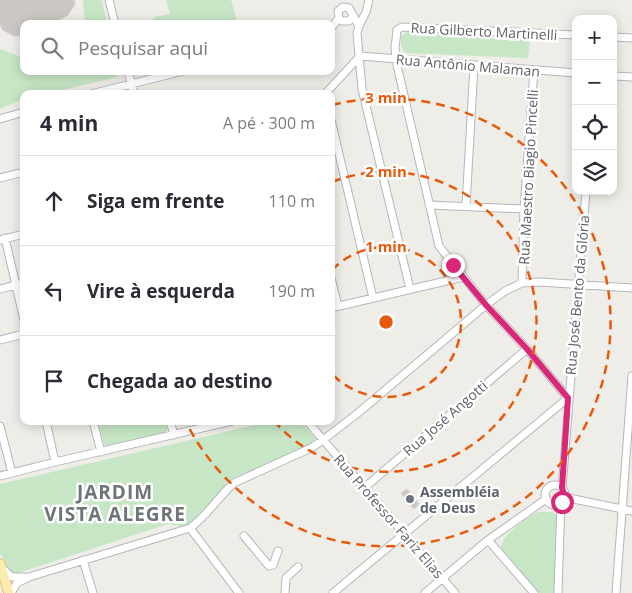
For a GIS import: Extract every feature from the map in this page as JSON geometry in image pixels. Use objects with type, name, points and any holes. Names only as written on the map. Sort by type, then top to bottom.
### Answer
[{"type":"main road","points":[[1,566],[10,593]]},
{"type":"street","points":[[109,0],[114,20]]},
{"type":"street","points":[[339,18],[342,21],[351,17],[368,2]]},
{"type":"street","points":[[358,29],[366,12],[368,2]]},
{"type":"street","points":[[335,23],[339,18],[338,11],[344,4],[351,9],[351,17],[358,29],[362,88],[410,289]]},
{"type":"street","name":"Rua Gilberto Martinelli","points":[[396,58],[396,33],[402,27],[572,35]]},
{"type":"street","points":[[617,37],[632,38]]},
{"type":"street","points":[[329,90],[360,56]]},
{"type":"street","name":"Rua Antônio Malaman","points":[[360,56],[572,73]]},
{"type":"street","points":[[333,593],[568,398],[527,349],[486,305],[439,246],[396,58]]},
{"type":"street","points":[[466,205],[474,66]]},
{"type":"street","name":"Rua Maestro Biagio Pincelli","points":[[522,283],[524,209],[534,70]]},
{"type":"street","points":[[129,75],[133,90]]},
{"type":"street","points":[[106,90],[166,75]]},
{"type":"street","points":[[617,76],[632,77]]},
{"type":"street","points":[[0,119],[20,113]]},
{"type":"street","points":[[335,137],[373,298]]},
{"type":"street","points":[[0,178],[20,173]]},
{"type":"street","name":"Rua José Bento da Glória","points":[[562,488],[586,195]]},
{"type":"street","points":[[429,205],[466,205],[524,209]]},
{"type":"street","points":[[20,235],[3,239],[20,303]]},
{"type":"street","points":[[335,307],[463,277]]},
{"type":"street","points":[[10,593],[17,583],[29,577],[190,528],[198,522],[234,483],[311,448],[323,440],[505,291],[522,283],[540,282],[632,288]]},
{"type":"street","points":[[0,289],[20,284]]},
{"type":"street","points":[[0,340],[20,335]]},
{"type":"street","name":"Rua José Angotti","points":[[364,488],[527,349]]},
{"type":"street","points":[[616,593],[632,376]]},
{"type":"street","points":[[47,425],[55,462]]},
{"type":"street","points":[[94,425],[100,452]]},
{"type":"street","points":[[171,425],[174,435]]},
{"type":"street","points":[[0,476],[209,425]]},
{"type":"street","name":"Rua Professor Fariz Elias","points":[[310,425],[454,593]]},
{"type":"street","points":[[0,426],[12,473]]},
{"type":"street","points":[[546,499],[546,490],[551,486],[557,485],[562,488],[558,593]]},
{"type":"street","points":[[546,499],[553,504],[563,499],[632,511]]},
{"type":"street","points":[[425,593],[488,540],[546,499]]},
{"type":"street","points":[[190,528],[239,593]]},
{"type":"street","points":[[244,536],[269,566],[273,565],[278,551]]},
{"type":"street","points":[[488,540],[534,593]]},
{"type":"street","points":[[83,560],[93,593]]},
{"type":"street","points":[[1,566],[12,577],[29,577]]},
{"type":"street","points":[[285,593],[286,578],[298,567]]},
{"type":"green space","points":[[83,0],[102,0],[106,20],[85,20]]},
{"type":"green space","points":[[166,0],[231,0],[237,20],[152,20],[155,17],[170,14]]},
{"type":"green space","points":[[407,32],[530,40],[528,58],[406,53],[401,47],[401,36]]},
{"type":"green space","points":[[0,49],[20,56],[20,75],[117,75],[117,77],[63,90],[20,90],[20,101],[0,109]]},
{"type":"green space","points":[[99,425],[166,425],[167,432],[105,447]]},
{"type":"green space","points":[[255,425],[303,425],[314,437],[315,441],[313,445],[231,480],[188,527],[168,524],[15,574],[9,571],[0,553],[0,484]]},
{"type":"green space","points":[[539,512],[552,512],[557,515],[555,593],[539,593],[501,548],[502,543],[510,532],[528,517]]},
{"type":"building","points":[[0,0],[74,0],[75,4],[68,15],[59,20],[20,20],[20,35],[14,36],[3,30],[0,25]]},
{"type":"building","name":"Assembléia de Deus","points":[[407,489],[419,504],[414,509],[401,493]]},
{"type":"place","name":"Assembléia de Deus","points":[[410,499]]},
{"type":"district","name":"JARDIM VISTA ALEGRE","points":[[115,503]]},
{"type":"route","points":[[453,265],[568,398],[562,488],[564,494],[562,502]]}]
